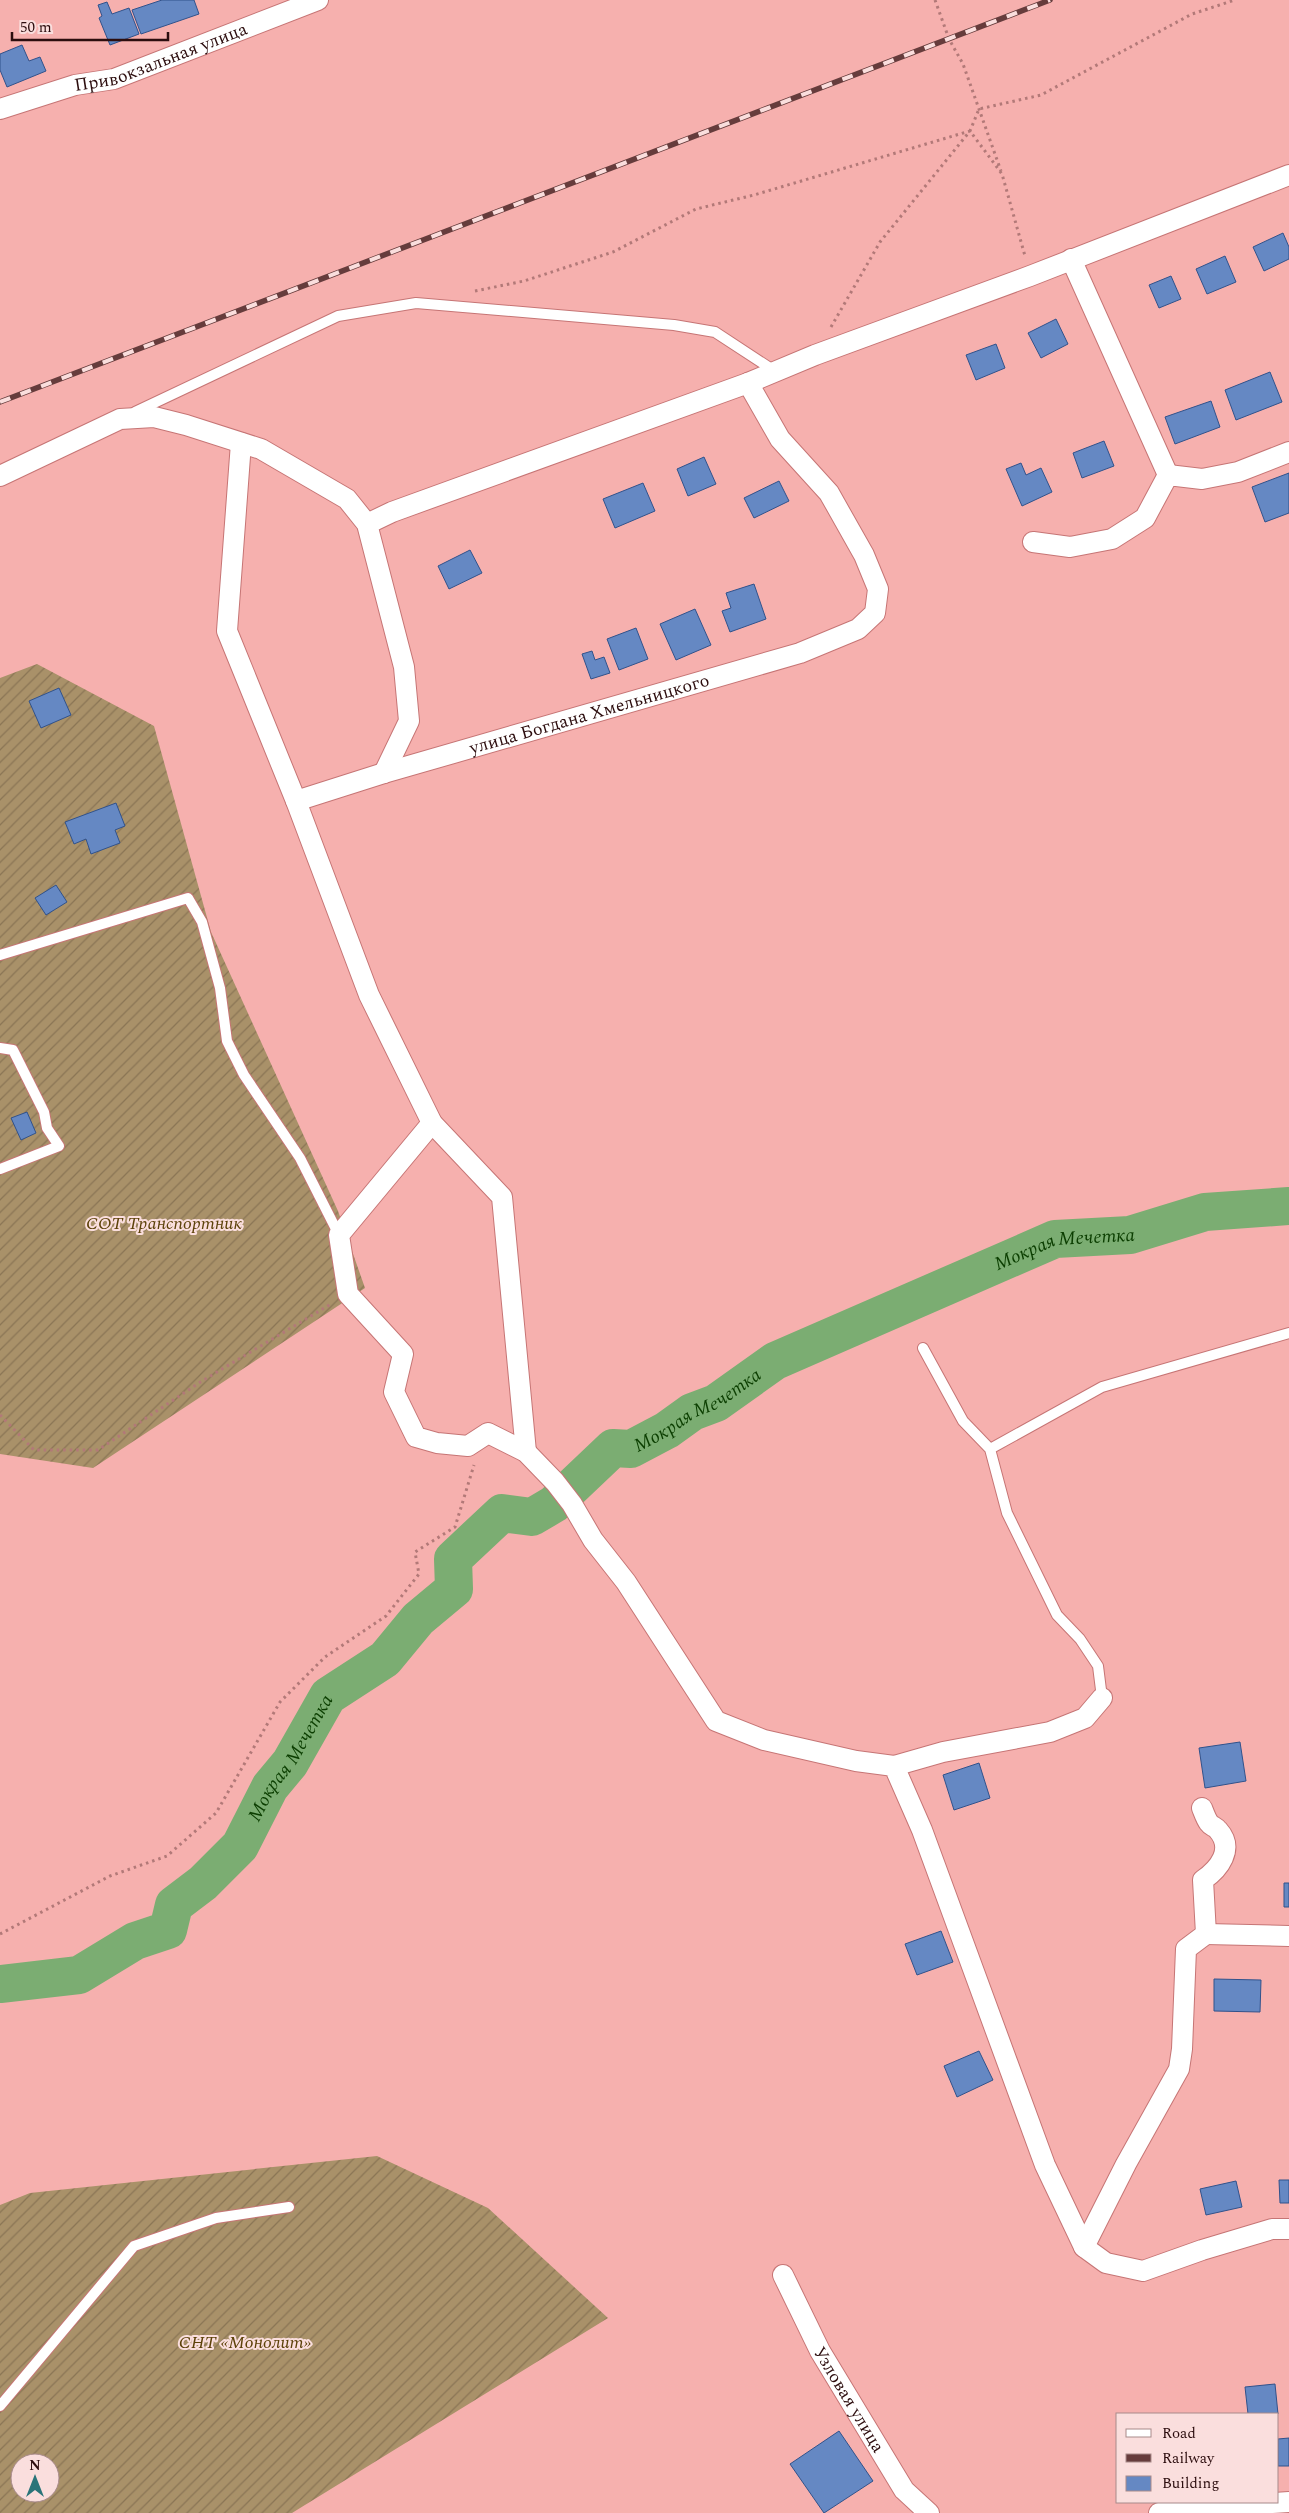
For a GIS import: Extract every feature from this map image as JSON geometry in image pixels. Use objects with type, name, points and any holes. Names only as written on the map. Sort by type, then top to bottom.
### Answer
[{"type":"street","name":"Привокзальная улица","points":[[0,109],[75,85],[114,79],[318,0]]},
{"type":"street","points":[[367,524],[392,512],[748,383],[815,355],[1030,276],[1289,175]]},
{"type":"street","points":[[1071,259],[1168,475]]},
{"type":"street","name":"улица Богдана Хмельницкого","points":[[296,801],[384,773],[800,653],[858,629],[875,613],[878,589],[864,556],[829,493],[780,439],[748,383]]},
{"type":"street","points":[[0,476],[120,419],[154,417],[186,424],[260,449],[348,499],[367,524],[404,667],[408,721],[384,773]]},
{"type":"street","points":[[241,443],[227,630],[296,801],[369,995],[432,1123],[502,1197],[526,1452]]},
{"type":"street","points":[[1168,475],[1202,479],[1238,472],[1289,452]]},
{"type":"street","points":[[1033,542],[1070,547],[1112,539],[1145,518],[1168,475]]},
{"type":"street","points":[[432,1123],[339,1235],[348,1294],[403,1354],[394,1392],[416,1437],[436,1443],[468,1446],[488,1433],[526,1452],[555,1482],[572,1504],[593,1540],[626,1582],[716,1721],[764,1740],[856,1761],[894,1766],[942,1752],[1050,1732],[1085,1718],[1102,1698]]},
{"type":"street","points":[[894,1766],[922,1830],[1045,2165],[1084,2247],[1106,2263],[1143,2271],[1202,2250],[1280,2229]]},
{"type":"street","points":[[1202,1808],[1208,1823],[1218,1830],[1224,1841],[1224,1859],[1214,1872],[1203,1880],[1206,1934]]},
{"type":"street","points":[[1084,2247],[1126,2164],[1179,2069],[1182,2049],[1186,1949],[1206,1934],[1289,1936]]},
{"type":"street","name":"Узловая улица","points":[[783,2275],[820,2351],[904,2490],[930,2513]]},
{"type":"street","points":[[1159,2513],[1173,2509],[1272,2503]]},
{"type":"lane","points":[[120,419],[338,316],[416,303],[674,325],[715,332],[776,372]]},
{"type":"lane","points":[[0,955],[188,898],[202,922],[220,988],[228,1041],[244,1075],[300,1158],[339,1235]]},
{"type":"lane","points":[[0,1048],[13,1050],[44,1112],[47,1128],[59,1146],[0,1169]]},
{"type":"lane","points":[[990,1449],[1102,1387],[1289,1333]]},
{"type":"lane","points":[[922,1348],[963,1421],[990,1449],[1007,1513],[1057,1615],[1080,1639],[1098,1666],[1102,1698]]},
{"type":"lane","points":[[0,2406],[134,2246],[216,2218],[289,2207]]},
{"type":"path","points":[[935,0],[949,39],[963,64],[980,110],[1002,174],[1030,276]]},
{"type":"path","points":[[980,110],[1041,95],[1192,14],[1235,0]]},
{"type":"path","points":[[815,355],[880,242],[970,131],[980,110]]},
{"type":"path","points":[[970,131],[1002,174]]},
{"type":"path","points":[[470,292],[524,281],[612,252],[696,209],[754,195],[970,131]]},
{"type":"path","points":[[0,1415],[34,1450],[98,1450],[202,1381],[348,1294]]},
{"type":"path","points":[[0,1934],[110,1876],[167,1856],[216,1813],[280,1702],[325,1657],[386,1616],[419,1574],[415,1552],[455,1527],[477,1454],[468,1446]]},
{"type":"green space","name":"СОТ Транспортник","points":[[37,664],[154,726],[211,932],[338,1211],[365,1288],[93,1468],[0,1454],[0,678]]},
{"type":"green space","name":"СНТ «Монолит»","points":[[377,2156],[488,2208],[608,2318],[292,2513],[0,2513],[0,2205],[30,2193]]},
{"type":"building","points":[[162,0],[194,0],[199,14],[141,34],[132,10]]},
{"type":"building","points":[[107,2],[112,14],[129,8],[139,34],[110,45],[99,18],[102,16],[98,5]]},
{"type":"building","points":[[22,45],[29,61],[40,57],[46,71],[7,87],[0,70],[0,54]]},
{"type":"building","points":[[1283,233],[1289,247],[1289,259],[1264,271],[1253,247]]},
{"type":"building","points":[[1225,256],[1236,282],[1207,294],[1196,269]]},
{"type":"building","points":[[1171,276],[1181,299],[1159,308],[1149,285]]},
{"type":"building","points":[[1056,319],[1068,344],[1041,358],[1028,333]]},
{"type":"building","points":[[996,344],[1005,368],[976,380],[966,355]]},
{"type":"building","points":[[1270,372],[1282,402],[1236,420],[1225,390]]},
{"type":"building","points":[[1211,401],[1220,427],[1175,444],[1165,417]]},
{"type":"building","points":[[1104,441],[1114,466],[1082,478],[1073,453]]},
{"type":"building","points":[[704,457],[716,484],[688,496],[677,469]]},
{"type":"building","points":[[1021,463],[1026,475],[1041,468],[1052,492],[1022,506],[1006,469]]},
{"type":"building","points":[[1289,473],[1289,513],[1265,522],[1252,487]]},
{"type":"building","points":[[779,481],[789,501],[754,518],[744,498]]},
{"type":"building","points":[[643,483],[655,511],[615,528],[603,499]]},
{"type":"building","points":[[470,550],[482,573],[449,589],[438,566]]},
{"type":"building","points":[[754,584],[766,619],[730,632],[722,611],[731,608],[726,593]]},
{"type":"building","points":[[695,609],[711,645],[676,660],[660,624]]},
{"type":"building","points":[[636,628],[648,659],[619,670],[607,639]]},
{"type":"building","points":[[592,651],[595,660],[604,657],[610,673],[591,679],[582,654]]},
{"type":"building","points":[[59,688],[71,715],[41,728],[29,701]]},
{"type":"building","points":[[116,803],[125,826],[115,830],[120,843],[91,854],[86,839],[74,844],[65,822]]},
{"type":"building","points":[[56,885],[67,902],[46,915],[35,898]]},
{"type":"building","points":[[27,1112],[36,1133],[21,1140],[11,1118]]},
{"type":"building","points":[[1240,1742],[1246,1781],[1205,1788],[1199,1748]]},
{"type":"building","points":[[979,1763],[990,1798],[954,1810],[943,1775]]},
{"type":"building","points":[[1284,1883],[1289,1883],[1289,1907],[1284,1907]]},
{"type":"building","points":[[941,1931],[953,1962],[917,1975],[905,1944]]},
{"type":"building","points":[[1214,1979],[1261,1980],[1260,2012],[1214,2011]]},
{"type":"building","points":[[979,2051],[993,2080],[957,2097],[944,2066]]},
{"type":"building","points":[[1279,2180],[1289,2180],[1289,2203],[1280,2203]]},
{"type":"building","points":[[1236,2181],[1242,2207],[1206,2215],[1200,2189]]},
{"type":"building","points":[[1275,2384],[1278,2413],[1248,2413],[1245,2387]]},
{"type":"building","points":[[839,2431],[873,2481],[824,2513],[790,2464]]},
{"type":"building","points":[[1289,2438],[1289,2466],[1279,2466],[1279,2439]]},
{"type":"waterway","name":"Мокрая Мечетка","points":[[0,1984],[79,1975],[135,1941],[168,1930],[174,1905],[203,1883],[240,1846],[270,1787],[290,1763],[328,1696],[385,1659],[418,1619],[454,1589],[453,1559],[502,1513],[532,1517],[554,1504],[613,1448],[631,1449],[667,1430],[692,1412],[716,1403],[775,1361],[1055,1239],[1130,1235],[1205,1212],[1289,1206]]},
{"type":"railway","points":[[0,402],[1050,0]]}]
